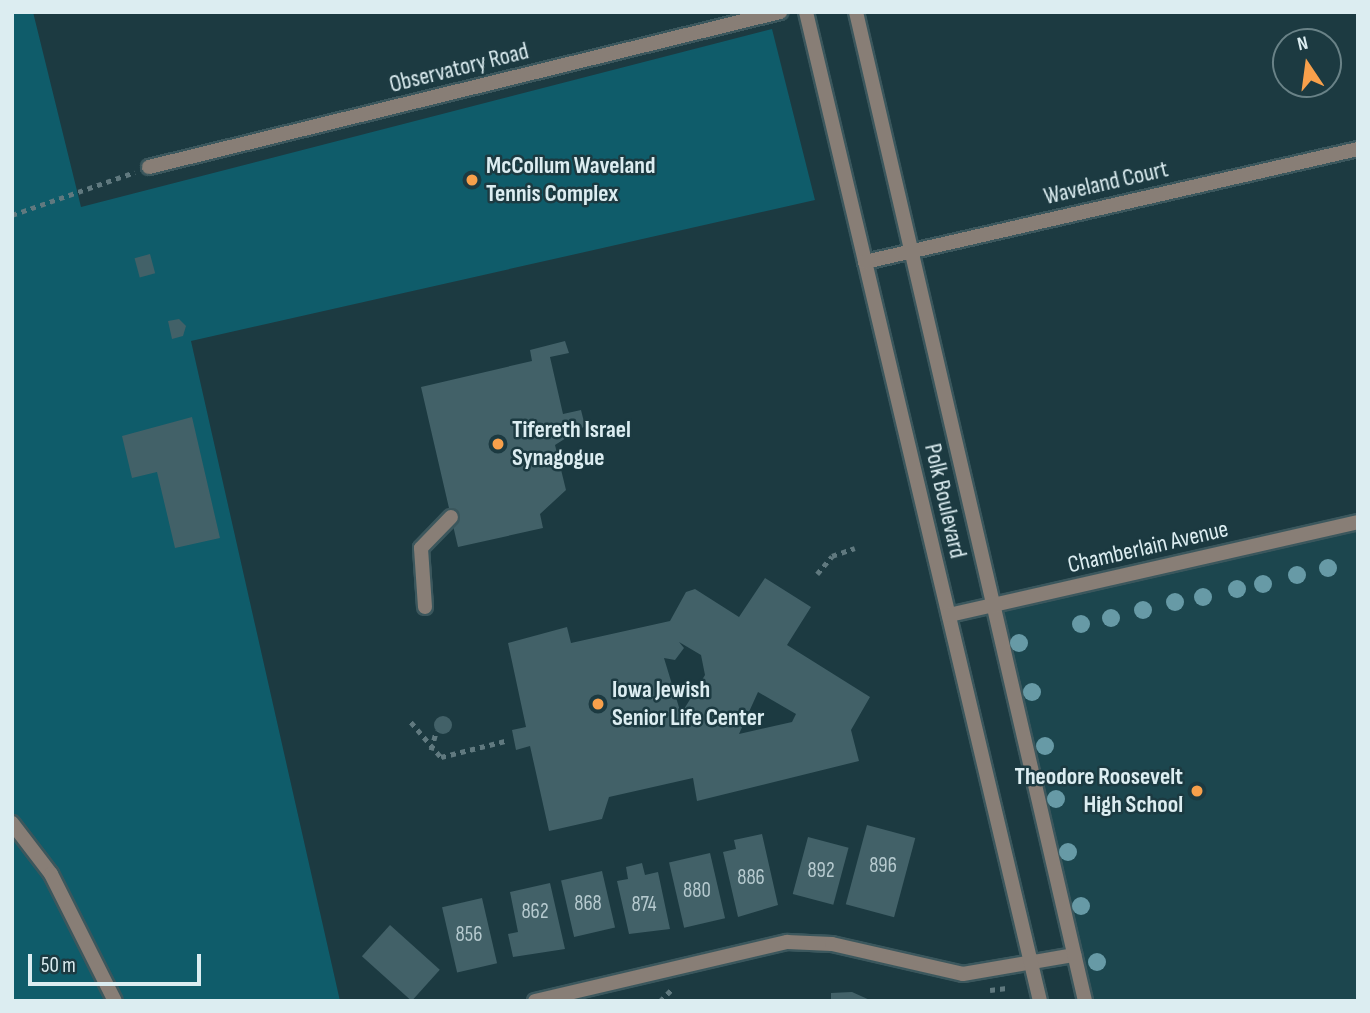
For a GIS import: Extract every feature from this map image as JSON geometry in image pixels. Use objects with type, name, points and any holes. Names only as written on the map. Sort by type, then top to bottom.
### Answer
[{"type":"street","name":"Observatory Road","points":[[149,167],[780,12]]},
{"type":"street","name":"Polk Boulevard","points":[[806,12],[1040,1001]]},
{"type":"street","name":"Polk Boulevard","points":[[856,12],[1085,1001]]},
{"type":"street","name":"Waveland Court","points":[[865,262],[1358,149]]},
{"type":"street","points":[[425,607],[421,548],[451,517]]},
{"type":"street","name":"Chamberlain Avenue","points":[[949,615],[1358,523]]},
{"type":"street","points":[[12,822],[51,874],[114,1001]]},
{"type":"street","points":[[536,1001],[787,943],[832,944],[963,974],[1032,965],[1074,955]]},
{"type":"path","points":[[12,215],[149,167]]},
{"type":"path","points":[[817,574],[832,556],[855,548]]},
{"type":"path","points":[[411,722],[431,750],[449,758],[505,741]]},
{"type":"path","points":[[431,750],[436,730]]},
{"type":"path","points":[[660,1001],[678,985]]},
{"type":"path","points":[[985,990],[1007,988]]},
{"type":"shaded area","points":[[12,12],[33,12],[81,207],[772,29],[815,200],[191,341],[340,1001],[12,1001]]},
{"type":"shaded area","name":"Theodore Roosevelt High School","points":[[1358,522],[1358,1001],[1085,1001],[995,605]]},
{"type":"building","points":[[150,254],[155,273],[140,277],[135,258]]},
{"type":"building","points":[[179,319],[186,326],[183,336],[172,339],[168,321]]},
{"type":"building","name":"Tifereth Israel Synagogue","points":[[565,341],[569,353],[550,357],[563,414],[581,410],[585,426],[555,445],[566,490],[540,514],[543,528],[458,547],[421,387],[532,361],[530,350]]},
{"type":"building","points":[[192,417],[220,538],[175,548],[157,472],[132,478],[122,436]]},
{"type":"building","name":"Iowa Jewish Senior Life Center","points":[[765,578],[811,607],[787,645],[870,697],[851,730],[859,761],[697,801],[693,778],[609,797],[602,819],[549,831],[530,746],[516,750],[512,730],[526,727],[508,643],[567,627],[571,643],[670,621],[686,592],[695,589],[739,617]],"holes":[[[679,642],[701,655],[705,675],[681,714],[664,658],[675,660],[684,648]],[[758,692],[796,714],[792,722],[739,734]]]},
{"type":"building","points":[[439,716],[447,716],[452,725],[450,732],[439,734],[434,729],[434,721]]},
{"type":"building","points":[[867,825],[915,838],[894,917],[846,904]]},
{"type":"building","points":[[762,834],[778,905],[738,917],[723,852],[736,849],[734,840]]},
{"type":"building","points":[[808,837],[849,848],[833,905],[793,894]]},
{"type":"building","points":[[710,853],[725,918],[684,928],[669,862]]},
{"type":"building","points":[[642,863],[645,875],[658,872],[670,929],[629,934],[617,881],[628,879],[626,867]]},
{"type":"building","points":[[602,871],[615,928],[574,937],[561,880]]},
{"type":"building","points":[[550,883],[565,949],[513,957],[508,934],[518,932],[510,892]]},
{"type":"building","points":[[482,898],[497,963],[457,973],[442,907]]},
{"type":"building","points":[[390,925],[440,970],[412,1001],[362,956]]},
{"type":"building","points":[[852,992],[872,1001],[831,1001],[831,993]]},
{"type":"place","name":"McCollum Waveland Tennis Complex","points":[[472,180]]},
{"type":"place","name":"Tifereth Israel Synagogue","points":[[498,444]]},
{"type":"place","name":"Iowa Jewish Senior Life Center","points":[[598,704]]},
{"type":"place","name":"Theodore Roosevelt High School","points":[[1197,791]]}]
